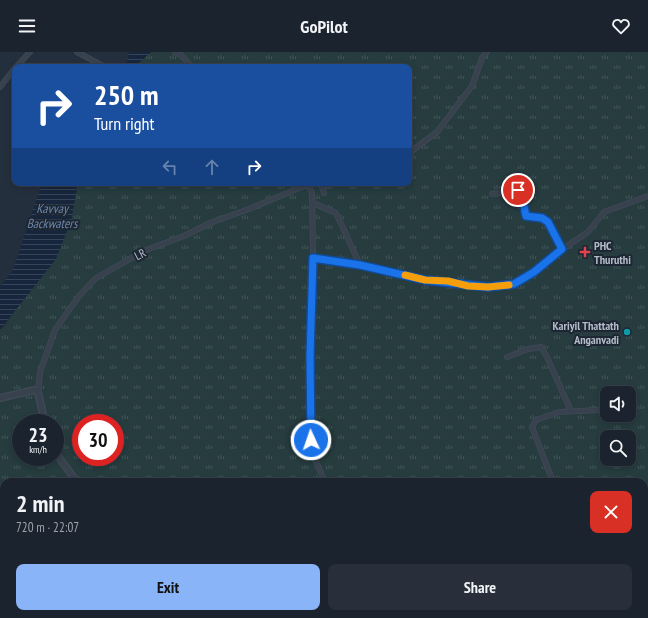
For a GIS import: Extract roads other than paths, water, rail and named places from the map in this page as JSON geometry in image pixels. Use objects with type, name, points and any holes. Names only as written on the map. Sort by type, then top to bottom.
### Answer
[{"type":"street","points":[[20,64],[30,52]]},
{"type":"street","points":[[76,52],[99,64]]},
{"type":"street","points":[[175,52],[181,55],[189,64]]},
{"type":"street","points":[[412,151],[437,132],[472,86],[482,58],[487,52]]},
{"type":"street","points":[[0,87],[12,73]]},
{"type":"street","name":"LR","points":[[38,392],[40,372],[55,330],[79,296],[96,278],[146,250],[184,236],[210,223],[249,209],[302,186]]},
{"type":"street","points":[[310,186],[313,203],[310,426],[313,455],[323,478]]},
{"type":"street","points":[[322,186],[324,192]]},
{"type":"street","points":[[492,194],[518,190],[522,197],[526,216],[542,218],[548,222],[562,249]]},
{"type":"street","points":[[313,258],[360,265],[425,280],[488,287],[514,284],[534,272],[562,249],[588,232],[604,212],[648,196]]},
{"type":"street","points":[[313,203],[336,213],[360,265]]},
{"type":"street","points":[[507,357],[528,349],[541,347],[571,411]]},
{"type":"street","points":[[0,398],[34,390],[38,392],[43,414]]},
{"type":"street","points":[[551,478],[532,428],[536,420],[559,412],[600,410]]},
{"type":"street","points":[[64,465],[73,478]]},
{"type":"water","points":[[129,52],[151,52],[137,64],[125,64],[128,60]]},
{"type":"water","name":"Kavvay Backwaters","points":[[41,186],[77,186],[71,221],[56,259],[0,330],[0,287],[13,270]]},
{"type":"place","name":"PHC Thuruthi","points":[[585,252]]},
{"type":"place","name":"Kariyil Thattath Anganvadi","points":[[627,332]]}]
